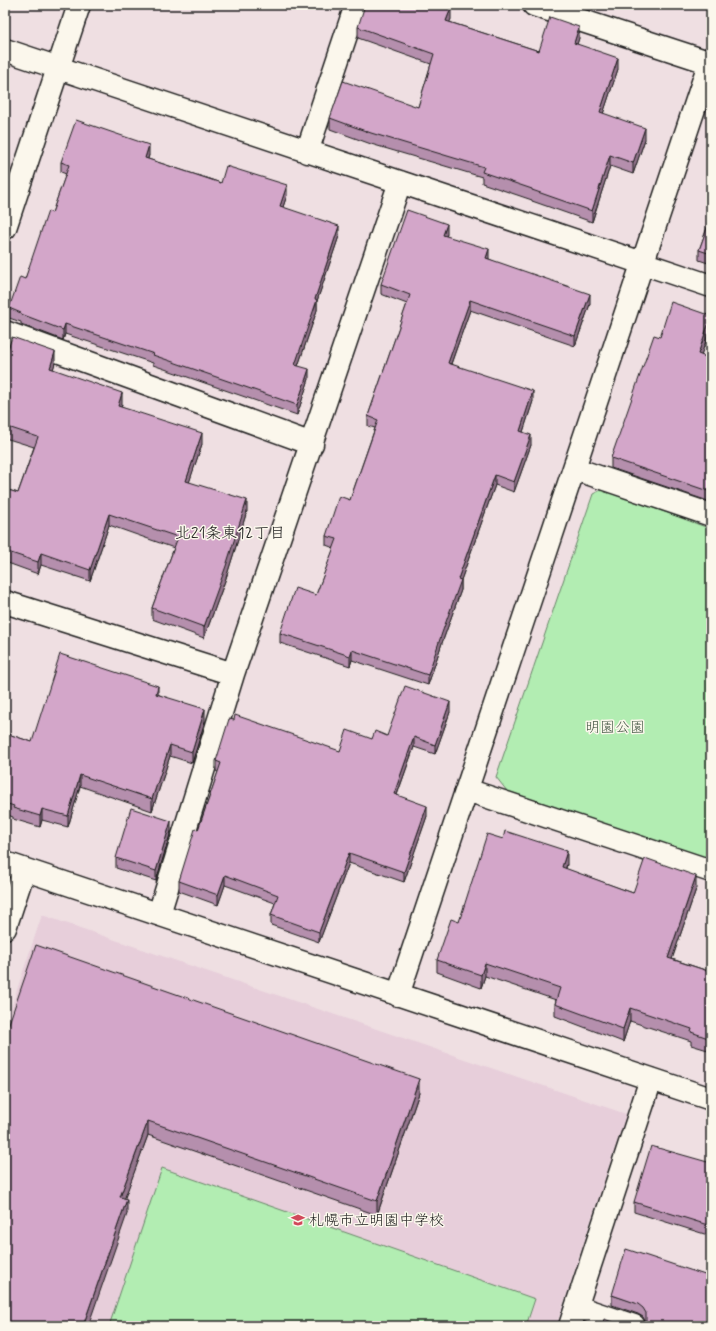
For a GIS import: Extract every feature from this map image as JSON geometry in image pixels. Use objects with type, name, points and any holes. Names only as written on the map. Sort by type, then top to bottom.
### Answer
[{"type":"street","points":[[5,228],[79,5]]},
{"type":"street","points":[[307,152],[356,5]]},
{"type":"street","points":[[398,995],[711,61],[534,5]]},
{"type":"street","points":[[5,50],[711,286]]},
{"type":"street","points":[[159,914],[233,674],[400,182]]},
{"type":"street","points":[[5,332],[312,444]]},
{"type":"street","points":[[575,469],[711,515]]},
{"type":"street","points":[[5,602],[233,674]]},
{"type":"street","points":[[467,790],[711,871]]},
{"type":"street","points":[[5,928],[15,866],[711,1099]]},
{"type":"street","points":[[634,1326],[573,1316],[651,1079]]},
{"type":"shaded area","name":"札幌市立明園中学校","points":[[42,915],[626,1114],[556,1326],[5,1326],[5,1026]]},
{"type":"green space","name":"明園公園","points":[[603,489],[711,529],[711,860],[507,791],[496,777],[593,494]]},
{"type":"green space","points":[[162,1168],[535,1299],[526,1326],[109,1326]]},
{"type":"building","points":[[365,5],[443,5],[451,8],[446,21],[539,51],[550,17],[579,27],[574,43],[618,58],[600,112],[645,128],[633,163],[610,155],[592,211],[482,172],[484,167],[371,133],[330,118],[343,81],[418,107],[434,54],[358,27]]},
{"type":"building","points":[[76,120],[149,145],[145,158],[221,183],[226,166],[287,185],[280,206],[339,226],[315,299],[317,300],[295,365],[309,369],[297,405],[65,324],[63,330],[9,308],[20,277],[25,279],[48,211],[52,213],[69,165],[61,162]]},
{"type":"building","points":[[407,210],[447,224],[443,235],[489,249],[486,258],[590,294],[575,336],[470,300],[448,363],[533,391],[520,431],[531,435],[514,482],[495,475],[458,579],[461,580],[428,675],[352,650],[350,656],[280,633],[295,588],[316,595],[337,539],[326,536],[339,496],[350,500],[378,420],[368,416],[410,295],[381,284]]},
{"type":"building","points":[[711,217],[711,254],[699,250]]},
{"type":"building","points":[[671,302],[711,316],[698,354],[711,359],[711,492],[611,458],[654,335],[660,337]]},
{"type":"building","points":[[12,337],[55,352],[50,368],[122,393],[118,406],[202,433],[186,481],[247,500],[226,566],[204,627],[152,608],[178,537],[109,514],[90,570],[41,553],[38,562],[5,551],[5,489],[18,493],[38,437],[5,426],[5,358]]},
{"type":"building","points":[[60,654],[158,686],[156,694],[205,709],[192,752],[170,745],[152,799],[80,775],[68,816],[42,809],[40,816],[13,808],[14,806],[5,803],[5,733],[32,742]]},
{"type":"building","points":[[405,686],[450,702],[435,745],[414,737],[394,794],[427,806],[404,872],[349,853],[319,932],[271,915],[278,895],[225,875],[218,895],[179,881],[195,829],[198,830],[221,763],[216,761],[229,719],[234,720],[235,715],[340,751],[347,730],[372,739],[375,731],[387,736]]},
{"type":"building","points":[[131,808],[171,821],[156,871],[116,858]]},
{"type":"building","points":[[505,831],[567,851],[562,867],[633,893],[645,858],[696,876],[668,958],[711,972],[711,1039],[691,1032],[692,1029],[630,1008],[623,1029],[555,1004],[560,988],[485,963],[481,975],[437,960],[451,919],[459,922],[487,834],[503,839]]},
{"type":"building","points":[[36,945],[419,1079],[377,1201],[148,1121],[120,1197],[127,1199],[83,1326],[5,1326],[5,1035]]},
{"type":"building","points":[[651,1146],[711,1163],[711,1226],[634,1202]]},
{"type":"building","points":[[626,1249],[711,1277],[711,1310],[706,1326],[641,1326],[646,1320],[646,1313],[643,1308],[638,1304],[612,1295]]},
{"type":"building","points":[[604,1319],[624,1326],[602,1326]]},
{"type":"place","name":"札幌市立明園中学校","points":[[298,1220]]},
{"type":"district","name":"北21条東12丁目","points":[[230,532]]}]
